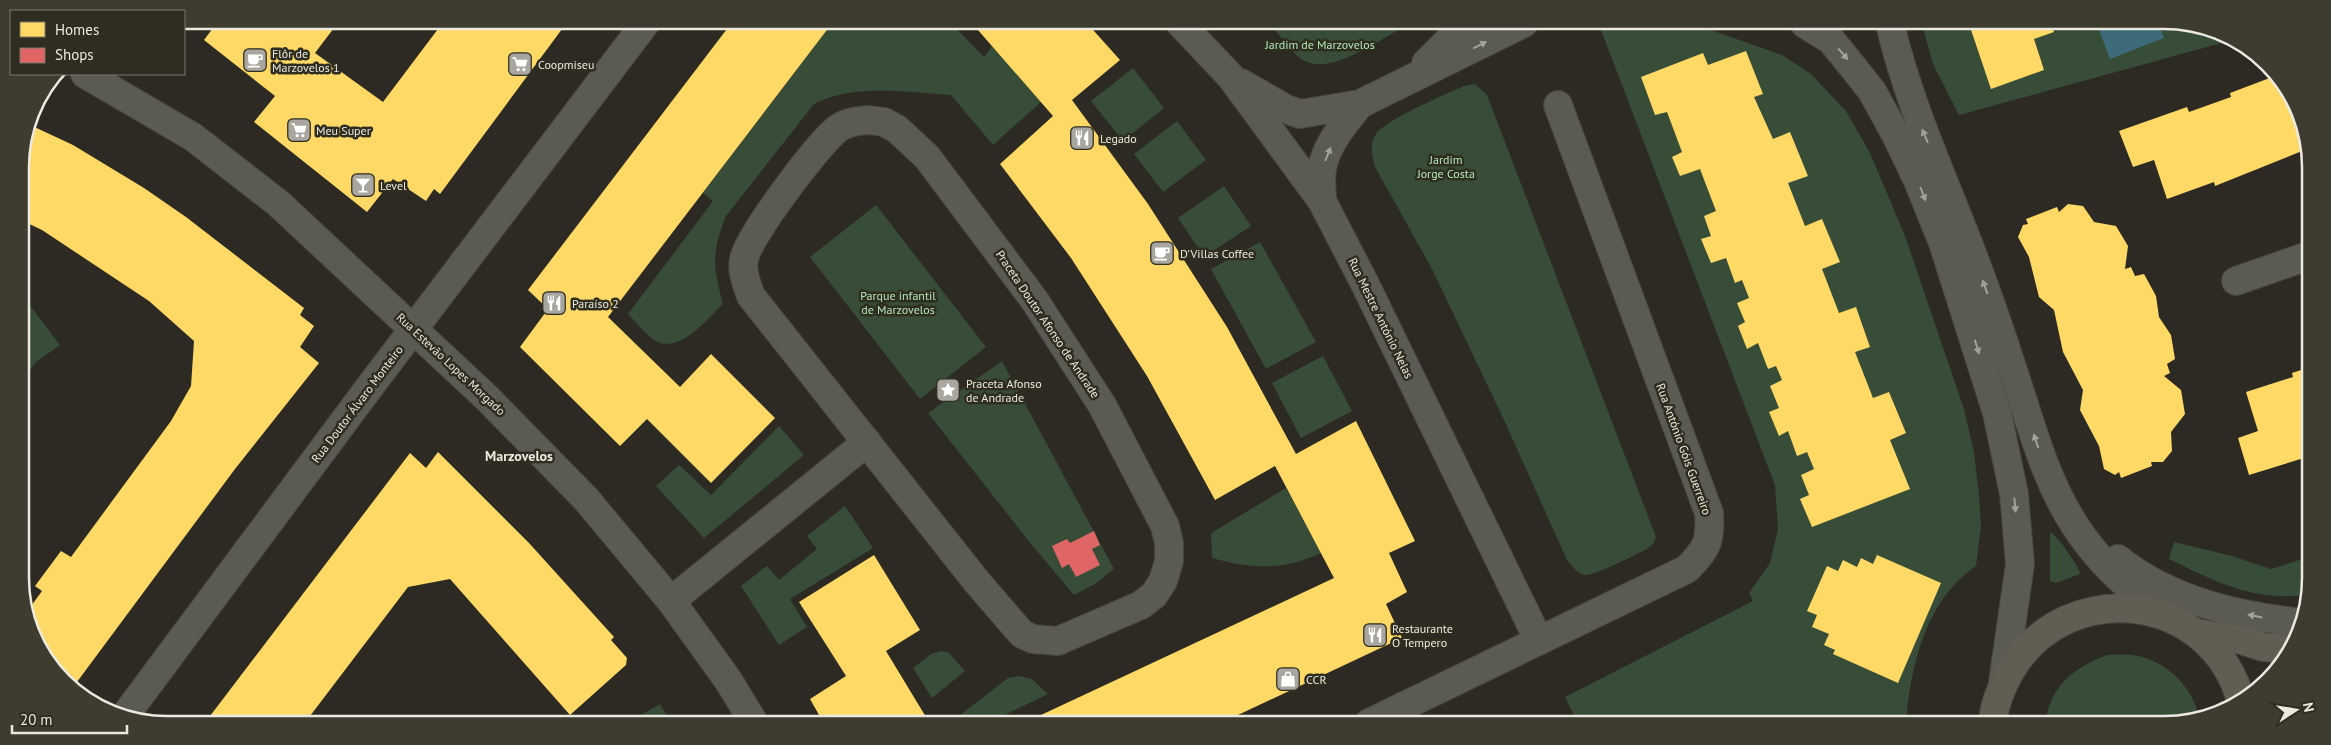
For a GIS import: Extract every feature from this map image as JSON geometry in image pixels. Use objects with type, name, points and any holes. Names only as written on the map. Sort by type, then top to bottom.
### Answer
[{"type":"main road","points":[[1994,716],[2003,682],[2018,658],[2036,638],[2059,622],[2085,612],[2112,608],[2140,609],[2167,616],[2197,633],[2221,658],[2240,694]]},
{"type":"main road","points":[[2197,633],[2241,640],[2263,647],[2283,649]]},
{"type":"street","name":"Rua Doutor Álvaro Monteiro","points":[[128,711],[413,329],[640,29]]},
{"type":"street","name":"Rua Mestre António Nelas","points":[[1186,29],[1231,78],[1322,201],[1365,284],[1539,641]]},
{"type":"street","points":[[1406,83],[1460,29]]},
{"type":"street","points":[[1231,78],[1286,109],[1300,114],[1312,113],[1360,104],[1512,29]]},
{"type":"street","points":[[1813,29],[1831,40],[1872,91],[1896,135],[1918,181],[1943,243],[1994,404],[2014,494],[2020,564],[2003,682]]},
{"type":"street","points":[[1891,29],[1917,116],[1962,224],[2044,467],[2074,524],[2105,565],[2136,595],[2167,616]]},
{"type":"street","name":"Rua Estevão Lopes Morgado","points":[[91,75],[193,137],[278,203],[533,442],[586,499],[671,601],[728,680],[750,716]]},
{"type":"street","points":[[1322,201],[1322,169],[1329,151],[1336,136],[1360,104]]},
{"type":"street","name":"Rua António Góis Guerreiro","points":[[1384,716],[1687,569],[1702,554],[1710,535],[1709,513],[1558,105]]},
{"type":"street","points":[[1299,169],[1298,145],[1304,124],[1312,113]]},
{"type":"street","name":"Praceta Doutor Afonso de Andrade","points":[[869,120],[884,122],[897,129],[927,157],[1035,301],[1102,405],[1165,526],[1169,543],[1169,561],[1163,581],[1154,595],[1141,605],[1058,641],[1033,639],[1022,634],[1014,627],[867,442],[751,296],[745,279],[743,261],[750,242],[816,150],[838,128],[852,122],[869,120]]},
{"type":"street","points":[[2236,281],[2302,258]]},
{"type":"street","points":[[671,601],[867,442]]},
{"type":"street","points":[[2074,524],[2137,574],[2181,596],[2228,610],[2295,622]]},
{"type":"green space","points":[[828,29],[957,29],[984,57],[992,46],[1041,102],[993,145],[951,95],[881,90],[864,91],[830,97],[814,104],[726,216],[718,240],[715,260],[717,280],[723,304],[701,326],[683,340],[663,344],[654,340],[628,314],[713,201],[703,193]]},
{"type":"green space","name":"Jardim de Marzovelos","points":[[1275,29],[1400,29],[1360,52],[1331,63],[1318,64],[1307,62],[1296,55]]},
{"type":"green space","points":[[1708,29],[1782,55],[1811,74],[1846,111],[1870,153],[1905,236],[1964,409],[1974,452],[1979,495],[1981,526],[1976,566],[1959,580],[1933,615],[1917,658],[1907,716],[1574,716],[1565,697],[1753,601],[1749,593],[1770,563],[1778,529],[1775,485],[1601,30]]},
{"type":"green space","points":[[1923,29],[2165,29],[2200,33],[2224,42],[1959,115],[1933,64]]},
{"type":"green space","points":[[1133,68],[1164,108],[1123,141],[1091,101]]},
{"type":"green space","name":"Jardim Jorge Costa","points":[[1475,84],[1487,95],[1656,537],[1653,544],[1647,549],[1606,569],[1590,574],[1580,573],[1567,560],[1504,420],[1432,269],[1375,167],[1373,159],[1372,142],[1382,128],[1431,101],[1464,86]]},
{"type":"green space","points":[[1177,121],[1206,160],[1163,192],[1134,154]]},
{"type":"green space","points":[[1224,186],[1251,226],[1204,257],[1178,218]]},
{"type":"green space","name":"Parque infantil de Marzovelos","points":[[876,205],[986,347],[920,399],[810,257]]},
{"type":"green space","points":[[1260,242],[1316,342],[1266,369],[1211,269]]},
{"type":"green space","points":[[29,304],[60,345],[36,362],[29,372]]},
{"type":"green space","points":[[1323,356],[1352,411],[1301,438],[1272,383]]},
{"type":"green space","points":[[1002,361],[1114,569],[1095,584],[1074,595],[1031,544],[928,413]]},
{"type":"green space","points":[[779,426],[804,455],[704,538],[656,486],[679,465],[711,495]]},
{"type":"green space","points":[[1286,488],[1321,553],[1293,563],[1267,566],[1226,562],[1212,558],[1211,533]]},
{"type":"green space","points":[[845,506],[873,548],[790,599],[807,627],[779,645],[741,586],[767,566],[779,580],[817,549],[807,536]]},
{"type":"green space","points":[[2050,532],[2067,551],[2080,574],[2056,583],[2050,581]]},
{"type":"green space","points":[[2174,542],[2232,556],[2271,569],[2302,559],[2301,595],[2268,595],[2235,588],[2169,559]]},
{"type":"green space","points":[[941,651],[949,653],[965,671],[932,698],[913,668],[931,654]]},
{"type":"green space","points":[[2107,655],[2128,655],[2143,657],[2155,662],[2176,676],[2191,696],[2197,712],[2174,716],[2047,716],[2052,699],[2065,680],[2095,660]]},
{"type":"green space","points":[[1019,676],[1032,679],[1048,694],[1002,716],[959,716],[1008,678]]},
{"type":"green space","points":[[660,704],[667,716],[639,716]]},
{"type":"water","points":[[2099,29],[2161,29],[2164,38],[2110,59]]},
{"type":"building: Homes","points":[[212,29],[333,29],[315,53],[383,102],[438,29],[562,29],[440,194],[434,189],[426,201],[393,179],[367,212],[254,122],[275,96],[204,40]]},
{"type":"building: Homes","points":[[727,29],[828,29],[608,317],[680,387],[711,354],[775,418],[711,483],[647,419],[620,446],[520,347],[548,309],[528,290]]},
{"type":"building: Homes","points":[[977,29],[1092,29],[1120,60],[1072,100],[1148,204],[1227,327],[1296,454],[1356,421],[1415,541],[1389,553],[1407,592],[1386,604],[1402,638],[1236,716],[1039,716],[1334,578],[1275,466],[1215,500],[1147,376],[1071,258],[1000,164],[1053,116]]},
{"type":"building: Homes","points":[[1971,29],[2053,29],[2054,32],[2034,39],[2044,70],[1991,89]]},
{"type":"building: Homes","points":[[1746,51],[1763,94],[1754,97],[1773,139],[1790,132],[1808,176],[1788,183],[1805,226],[1822,219],[1840,262],[1822,269],[1839,313],[1856,307],[1870,347],[1855,352],[1873,398],[1889,392],[1906,433],[1890,440],[1910,489],[1812,527],[1800,499],[1809,495],[1801,475],[1814,469],[1807,452],[1797,456],[1788,431],[1779,436],[1769,412],[1779,408],[1770,386],[1782,380],[1776,366],[1768,369],[1758,343],[1747,349],[1738,326],[1745,322],[1737,303],[1749,298],[1742,280],[1735,283],[1726,258],[1711,263],[1701,239],[1711,236],[1704,216],[1716,211],[1700,169],[1680,176],[1672,157],[1682,152],[1667,112],[1655,115],[1641,77],[1703,53],[1708,65]]},
{"type":"building: Homes","points":[[2270,78],[2288,105],[2300,139],[2301,151],[2215,186],[2214,182],[2167,199],[2154,160],[2133,167],[2119,131],[2187,107],[2189,112],[2231,97],[2230,93]]},
{"type":"building: Homes","points":[[34,127],[73,145],[144,188],[186,217],[304,308],[300,315],[314,326],[300,347],[319,363],[235,469],[77,682],[63,669],[43,640],[31,606],[42,591],[35,586],[61,551],[71,557],[171,421],[191,386],[194,341],[149,301],[42,230],[29,224],[29,157]]},
{"type":"building: Homes","points":[[2068,204],[2083,206],[2094,222],[2116,226],[2128,246],[2125,269],[2131,267],[2135,276],[2144,274],[2156,296],[2159,317],[2171,335],[2175,359],[2167,364],[2170,373],[2164,376],[2181,390],[2185,414],[2171,432],[2172,451],[2163,462],[2151,462],[2152,466],[2121,478],[2119,472],[2115,475],[2104,469],[2099,446],[2080,410],[2083,390],[2063,352],[2054,310],[2039,297],[2029,257],[2018,237],[2023,225],[2028,224],[2026,219],[2057,207],[2059,212]]},
{"type":"building: Homes","points":[[2302,370],[2302,459],[2249,475],[2238,438],[2258,431],[2246,392],[2293,377],[2292,373]]},
{"type":"building: Homes","points":[[438,452],[529,543],[614,637],[611,640],[627,658],[626,665],[570,715],[450,579],[408,587],[310,716],[210,716],[410,453],[426,468]]},
{"type":"building: Homes","points":[[874,555],[920,630],[886,651],[925,716],[820,716],[810,699],[846,676],[799,602]]},
{"type":"building: Homes","points":[[1877,555],[1941,583],[1898,683],[1833,654],[1835,650],[1824,645],[1829,634],[1812,627],[1817,615],[1807,611],[1827,566],[1838,571],[1843,560],[1857,567],[1861,558],[1873,564]]},
{"type":"building: Shops","points":[[1094,531],[1100,545],[1092,549],[1100,565],[1076,577],[1069,564],[1062,568],[1052,546],[1067,539],[1070,543]]},
{"type":"place","name":"Flôr de Marzovelos 1","points":[[255,60]]},
{"type":"place","name":"Coopmiseu","points":[[520,64]]},
{"type":"place","name":"Meu Super","points":[[299,130]]},
{"type":"place","name":"Legado","points":[[1082,138]]},
{"type":"place","name":"Level","points":[[363,185]]},
{"type":"place","name":"D'Villas Coffee","points":[[1162,253]]},
{"type":"place","name":"Paraíso 2","points":[[554,303]]},
{"type":"place","name":"Praceta Afonso de Andrade","points":[[948,390]]},
{"type":"place","name":"Restaurante O Tempero","points":[[1375,635]]},
{"type":"place","name":"CCR","points":[[1288,679]]},
{"type":"district","name":"Marzovelos","points":[[519,456]]}]
